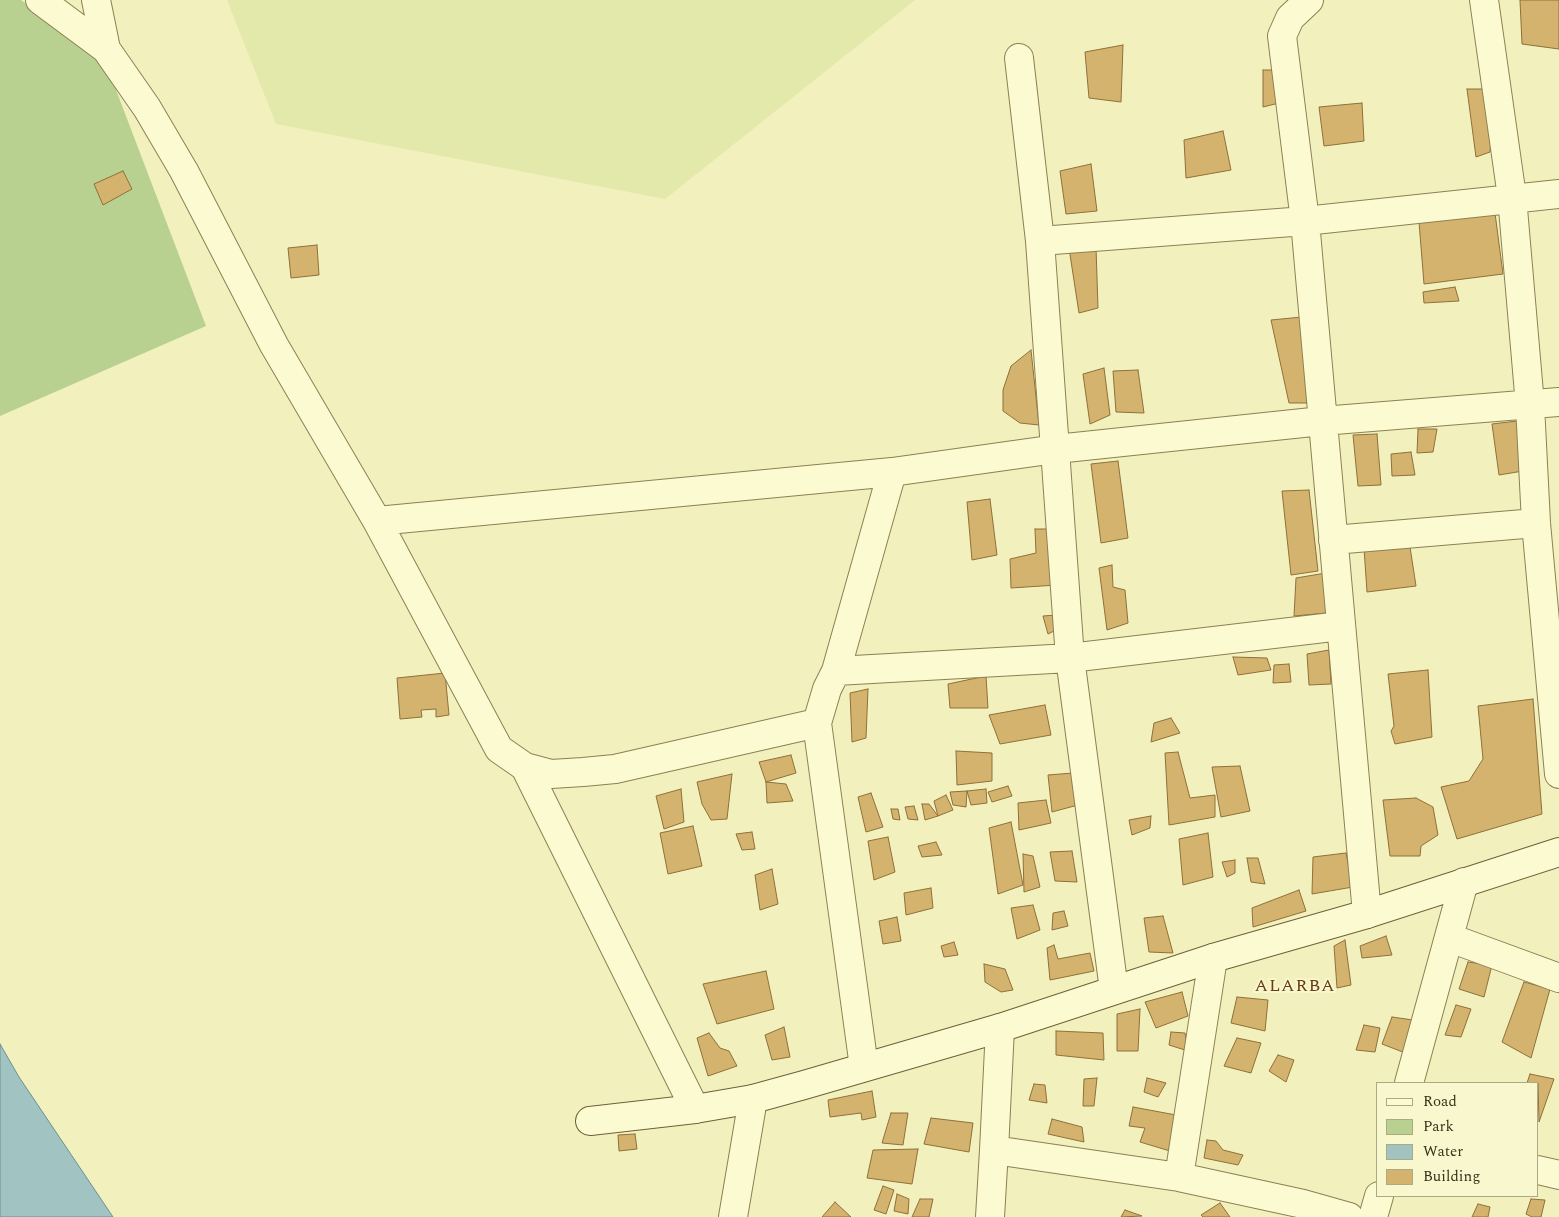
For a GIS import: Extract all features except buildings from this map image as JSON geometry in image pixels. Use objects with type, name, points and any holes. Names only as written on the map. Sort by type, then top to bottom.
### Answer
[{"type":"street","points":[[40,0],[106,49],[147,108],[184,171],[274,344],[377,521],[499,749],[526,767],[551,774],[615,769],[817,723]]},
{"type":"street","points":[[96,0],[106,49]]},
{"type":"street","points":[[1309,0],[1290,18],[1282,36],[1305,221],[1367,914]]},
{"type":"street","points":[[1484,0],[1512,197],[1530,405],[1536,523],[1559,774]]},
{"type":"street","points":[[1019,58],[1040,241],[1070,658],[1114,990]]},
{"type":"street","points":[[1040,241],[1305,221],[1512,197],[1559,194]]},
{"type":"street","points":[[377,521],[892,472],[1056,449],[1322,421],[1559,402]]},
{"type":"street","points":[[864,1067],[817,723],[827,689],[836,671],[892,472]]},
{"type":"street","points":[[1333,540],[1536,523]]},
{"type":"street","points":[[836,671],[1070,658],[1341,626]]},
{"type":"street","points":[[526,767],[695,1109]]},
{"type":"street","points":[[590,1120],[695,1109],[753,1099],[1000,1028],[1213,958],[1367,914],[1559,852]]},
{"type":"street","points":[[1409,1082],[1464,882]]},
{"type":"street","points":[[1450,938],[1559,978]]},
{"type":"street","points":[[1179,1177],[1213,958]]},
{"type":"street","points":[[990,1217],[1000,1028]]},
{"type":"street","points":[[733,1217],[753,1099]]},
{"type":"street","points":[[994,1150],[1179,1177],[1297,1210],[1349,1217]]},
{"type":"street","points":[[1539,1170],[1559,1175]]},
{"type":"street","points":[[1373,1217],[1379,1197]]},
{"type":"green space","points":[[0,0],[21,0],[105,61],[206,326],[0,416]]},
{"type":"green space","points":[[227,0],[915,0],[665,199],[276,124]]},
{"type":"water","points":[[0,1044],[19,1077],[113,1217],[0,1217]]},
{"type":"district","name":"ALARBA","points":[[1295,987]]}]
